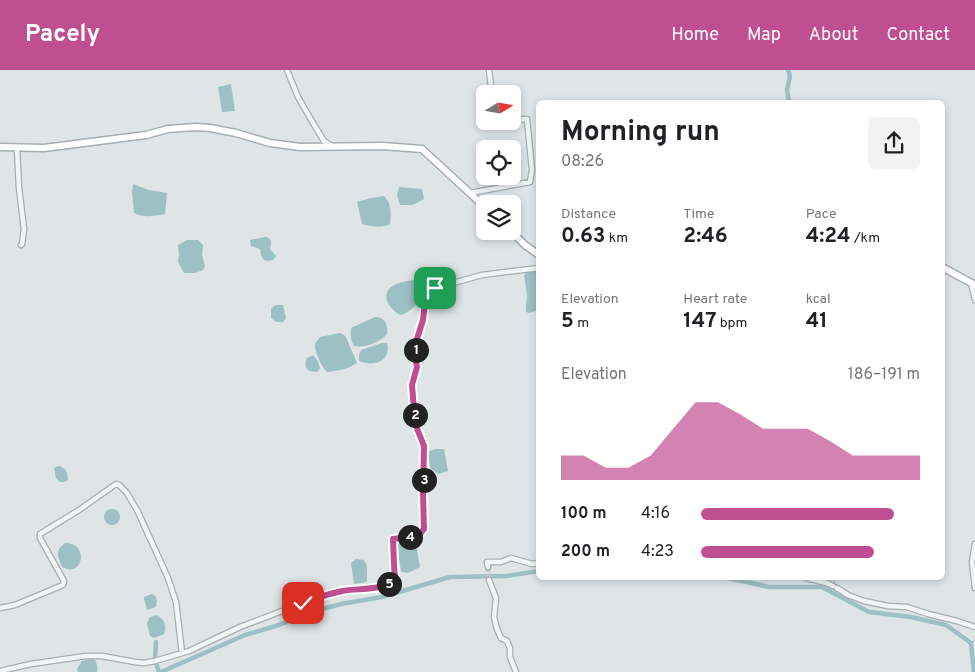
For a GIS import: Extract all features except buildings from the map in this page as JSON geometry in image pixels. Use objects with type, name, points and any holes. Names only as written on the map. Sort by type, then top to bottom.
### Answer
[{"type":"street","points":[[286,70],[298,97],[324,141],[332,146]]},
{"type":"street","points":[[489,70],[491,85]]},
{"type":"street","points":[[470,193],[530,182],[532,170],[527,119],[521,119]]},
{"type":"street","points":[[0,147],[44,148],[196,127],[236,133],[270,143],[300,147],[383,146],[422,149],[476,199]]},
{"type":"street","points":[[17,148],[24,229],[21,245]]},
{"type":"street","points":[[520,240],[536,253]]},
{"type":"street","points":[[0,671],[31,664],[86,656],[102,656],[144,663],[155,661],[182,653],[240,627],[311,600],[340,592],[391,584],[395,579],[393,539],[418,536],[424,529],[424,446],[415,422],[412,385],[417,367],[415,356],[416,342],[423,320],[425,302],[429,293],[435,288],[482,275],[536,268]]},
{"type":"street","points":[[945,269],[973,284],[975,300]]},
{"type":"street","points":[[0,608],[15,605],[63,585],[64,581],[40,538],[40,534],[116,484],[127,493],[138,512],[168,578],[176,602],[182,653]]},
{"type":"street","points":[[975,544],[972,562],[975,588]]},
{"type":"street","points":[[488,567],[486,562],[500,562],[511,558],[536,563]]},
{"type":"street","points":[[489,580],[496,598],[494,617],[496,629],[501,638],[507,641],[510,648],[510,657],[516,672]]},
{"type":"street","points":[[814,580],[827,583],[848,595],[864,601],[888,606],[907,607],[975,627]]},
{"type":"water","points":[[231,84],[235,111],[222,112],[218,87]]},
{"type":"water","points":[[133,184],[149,190],[167,193],[165,214],[145,216],[134,213]]},
{"type":"water","points":[[399,187],[422,189],[424,199],[413,205],[400,205],[397,195]]},
{"type":"water","points":[[384,196],[390,205],[390,224],[380,227],[362,224],[357,202]]},
{"type":"water","points":[[267,237],[271,241],[270,249],[276,256],[273,260],[267,261],[261,256],[260,249],[251,246],[250,240]]},
{"type":"water","points":[[187,240],[198,240],[203,245],[202,254],[205,267],[203,270],[195,273],[184,273],[178,262],[178,245]]},
{"type":"water","points":[[536,270],[536,311],[529,313],[526,312],[527,295],[524,275],[527,272]]},
{"type":"water","points":[[420,280],[424,292],[420,301],[412,309],[400,315],[388,304],[387,292],[395,285]]},
{"type":"water","points":[[277,305],[283,305],[286,318],[283,322],[276,322],[271,318],[271,309]]},
{"type":"water","points":[[375,317],[381,318],[385,322],[387,334],[372,344],[354,346],[351,338],[351,328]]},
{"type":"water","points":[[340,333],[346,337],[357,363],[346,368],[327,372],[319,359],[315,344],[320,337]]},
{"type":"water","points":[[387,343],[388,349],[384,359],[375,363],[359,361],[361,350]]},
{"type":"water","points":[[313,355],[318,361],[320,368],[317,372],[308,370],[306,367],[307,358]]},
{"type":"water","points":[[435,449],[444,449],[448,471],[438,474],[431,469],[427,452]]},
{"type":"water","points":[[58,466],[66,471],[68,480],[60,482],[56,478],[54,468]]},
{"type":"water","points":[[112,509],[120,517],[112,525],[104,517]]},
{"type":"water","points":[[415,539],[420,567],[408,573],[401,572],[397,543]]},
{"type":"water","points":[[65,543],[73,544],[81,553],[79,564],[75,568],[62,567],[60,563],[58,551]]},
{"type":"water","points":[[356,559],[364,560],[367,566],[367,582],[354,584],[351,563]]},
{"type":"water","points":[[152,594],[157,601],[156,607],[147,610],[144,597]]},
{"type":"water","points":[[157,615],[164,621],[165,628],[164,634],[154,638],[150,636],[147,624],[149,618]]},
{"type":"water","points":[[95,660],[97,672],[78,672],[77,669],[82,661]]},
{"type":"waterway","points":[[788,70],[790,76],[787,90],[789,100]]},
{"type":"waterway","points":[[161,672],[245,635],[341,604],[382,597],[450,577],[506,576],[536,571]]},
{"type":"waterway","points":[[737,580],[769,587],[822,587],[869,612],[911,617],[946,625],[971,643],[974,672]]},
{"type":"waterway","points":[[834,593],[835,580]]},
{"type":"waterway","points":[[971,643],[975,640]]},
{"type":"waterway","points":[[155,659],[156,642]]},
{"type":"waterway","points":[[156,663],[159,672]]},
{"type":"tunnel","points":[[488,567],[489,580]]},
{"type":"route","points":[[303,603],[340,592],[391,584],[395,579],[393,539],[418,536],[424,529],[424,446],[415,422],[412,385],[417,367],[415,356],[416,342],[423,320],[425,302],[429,293],[435,288]]}]
